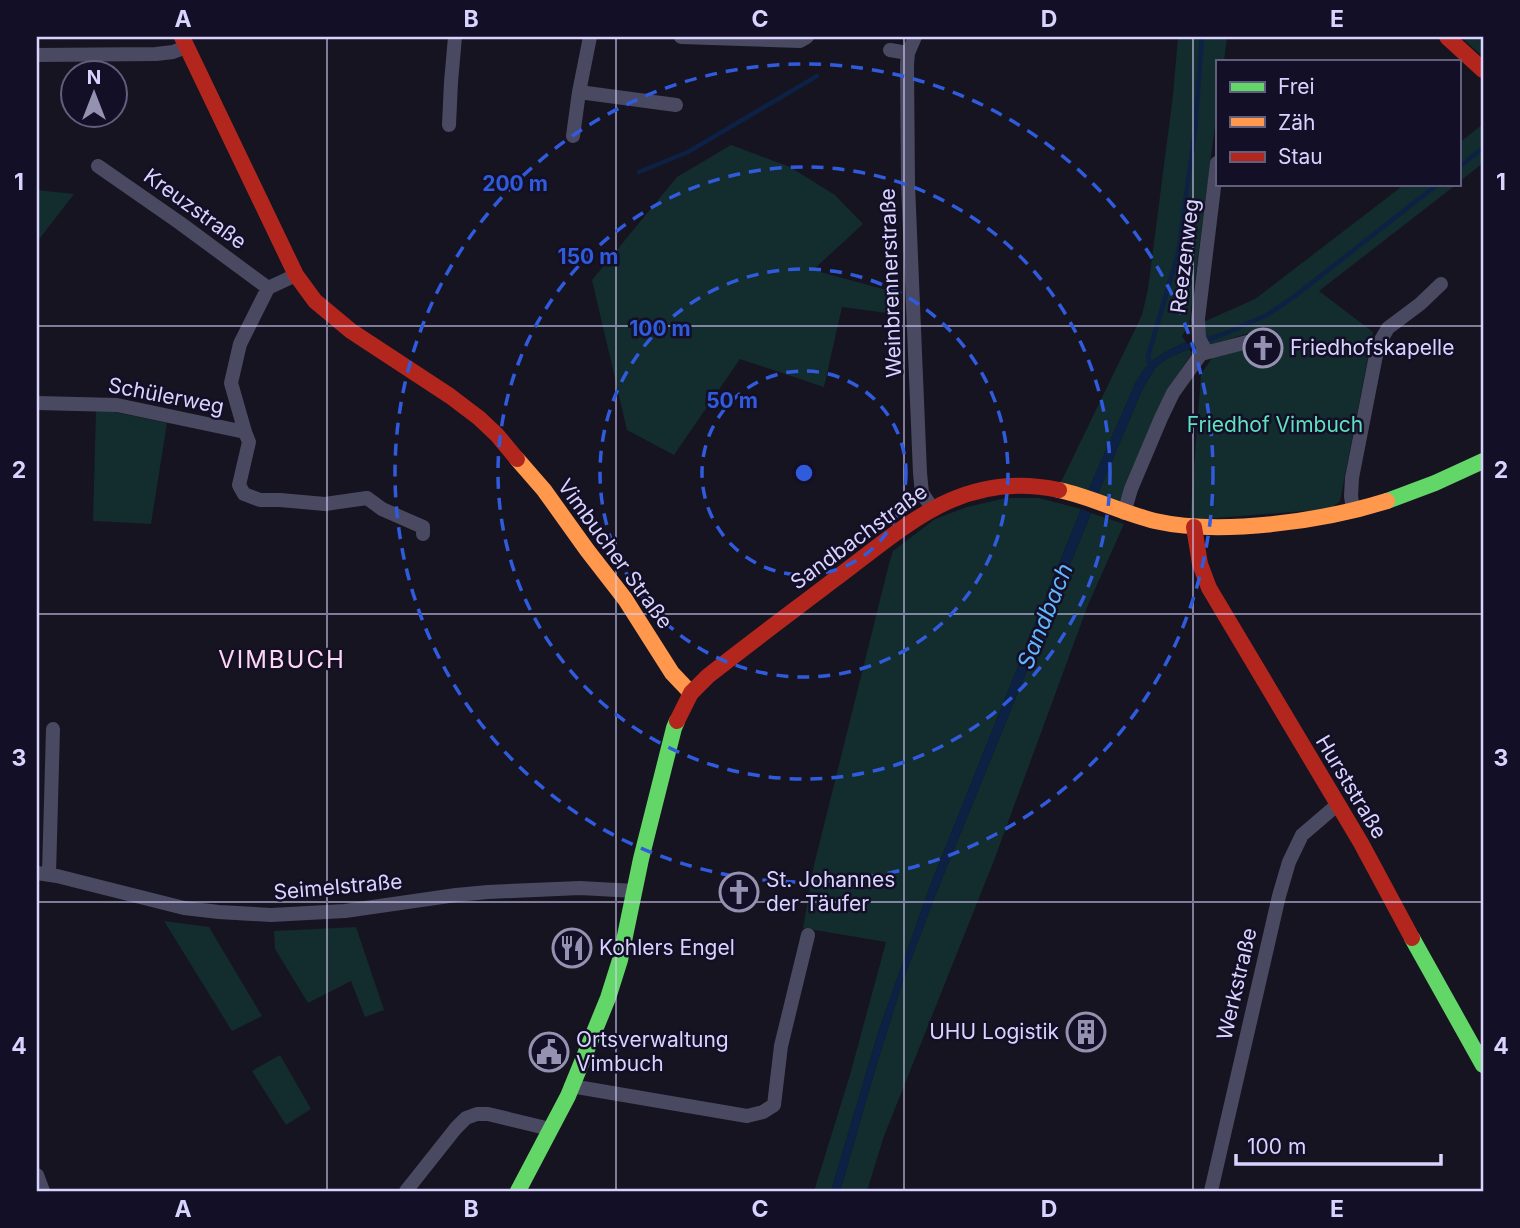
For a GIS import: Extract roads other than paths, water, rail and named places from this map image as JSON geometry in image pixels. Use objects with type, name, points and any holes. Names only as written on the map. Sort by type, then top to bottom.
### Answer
[{"type":"street","points":[[449,125],[455,37]]},
{"type":"street","points":[[573,136],[590,37]]},
{"type":"street","points":[[681,37],[803,39]]},
{"type":"street","name":"Weinbrennerstraße","points":[[915,37],[908,53],[907,65],[908,184],[919,473],[922,493],[932,508]]},
{"type":"street","points":[[1447,37],[1483,70]]},
{"type":"street","points":[[37,55],[156,54],[173,52],[184,42]]},
{"type":"street","name":"Vimbucher Straße","points":[[184,42],[296,275],[315,301],[352,331],[450,396],[498,435],[544,490],[625,599],[673,673],[691,693]]},
{"type":"street","points":[[890,50],[908,53]]},
{"type":"street","points":[[579,92],[676,105]]},
{"type":"street","name":"Kreuzstraße","points":[[98,166],[268,288]]},
{"type":"street","name":"Reezenweg","points":[[1201,347],[1199,305],[1216,171]]},
{"type":"street","points":[[268,288],[296,275]]},
{"type":"street","points":[[1353,510],[1350,496],[1352,478],[1378,345],[1388,328],[1441,284]]},
{"type":"street","name":"Schülerweg","points":[[268,288],[240,344],[231,383],[249,442],[239,485],[244,494],[260,500],[325,504],[367,498],[382,509],[423,527],[423,534]]},
{"type":"street","points":[[1117,510],[1131,489],[1160,418],[1201,347],[1255,340],[1254,358],[1258,357]]},
{"type":"street","name":"Schülerweg","points":[[37,403],[117,405],[245,432]]},
{"type":"street","name":"Sandbachstraße","points":[[691,693],[708,676],[893,535],[932,508],[978,490],[1003,486],[1046,487],[1164,523],[1194,527],[1282,522],[1353,510],[1397,497],[1483,461]]},
{"type":"street","name":"Hurststraße","points":[[1194,527],[1200,564],[1209,588],[1361,844],[1483,1065]]},
{"type":"street","points":[[518,1191],[568,1096],[608,998],[620,960],[641,859],[674,727],[691,693]]},
{"type":"street","name":"Seimelstraße","points":[[53,729],[43,873],[184,908],[271,915],[345,911],[488,892],[580,888],[635,891]]},
{"type":"street","name":"Werkstraße","points":[[1211,1191],[1275,909],[1289,862],[1302,835],[1337,805]]},
{"type":"street","points":[[571,1086],[747,1116],[763,1112],[774,1105],[781,1046],[808,934]]},
{"type":"street","points":[[406,1191],[466,1118],[488,1114],[550,1129]]},
{"type":"street","points":[[37,1175],[43,1191]]},
{"type":"water","points":[[1186,342],[1189,349],[1166,359],[1155,368],[1142,390],[1098,494],[1088,491],[1141,374],[1157,358]]},
{"type":"water","points":[[1081,509],[1091,513],[935,896],[902,983],[840,1191],[831,1191],[879,1030],[930,886]]},
{"type":"waterway","points":[[1150,367],[1148,356],[1178,254],[1195,130],[1202,37]]},
{"type":"waterway","points":[[639,172],[688,152],[817,76]]},
{"type":"waterway","name":"Sandbach","points":[[1460,166],[1483,148]]},
{"type":"waterway","name":"Sandbach","points":[[1183,348],[1267,315],[1435,186]]},
{"type":"place","name":"Friedhofskapelle","points":[[1263,348]]},
{"type":"place","name":"St. Johannes der Täufer","points":[[739,892]]},
{"type":"place","name":"Kohlers Engel","points":[[572,948]]},
{"type":"place","name":"UHU Logistik","points":[[1086,1032]]},
{"type":"place","name":"Ortsverwaltung Vimbuch","points":[[549,1052]]},
{"type":"district","name":"VIMBUCH","points":[[282,660]]},
{"type":"park label","name":"Friedhof Vimbuch","points":[[1275,425]]}]
